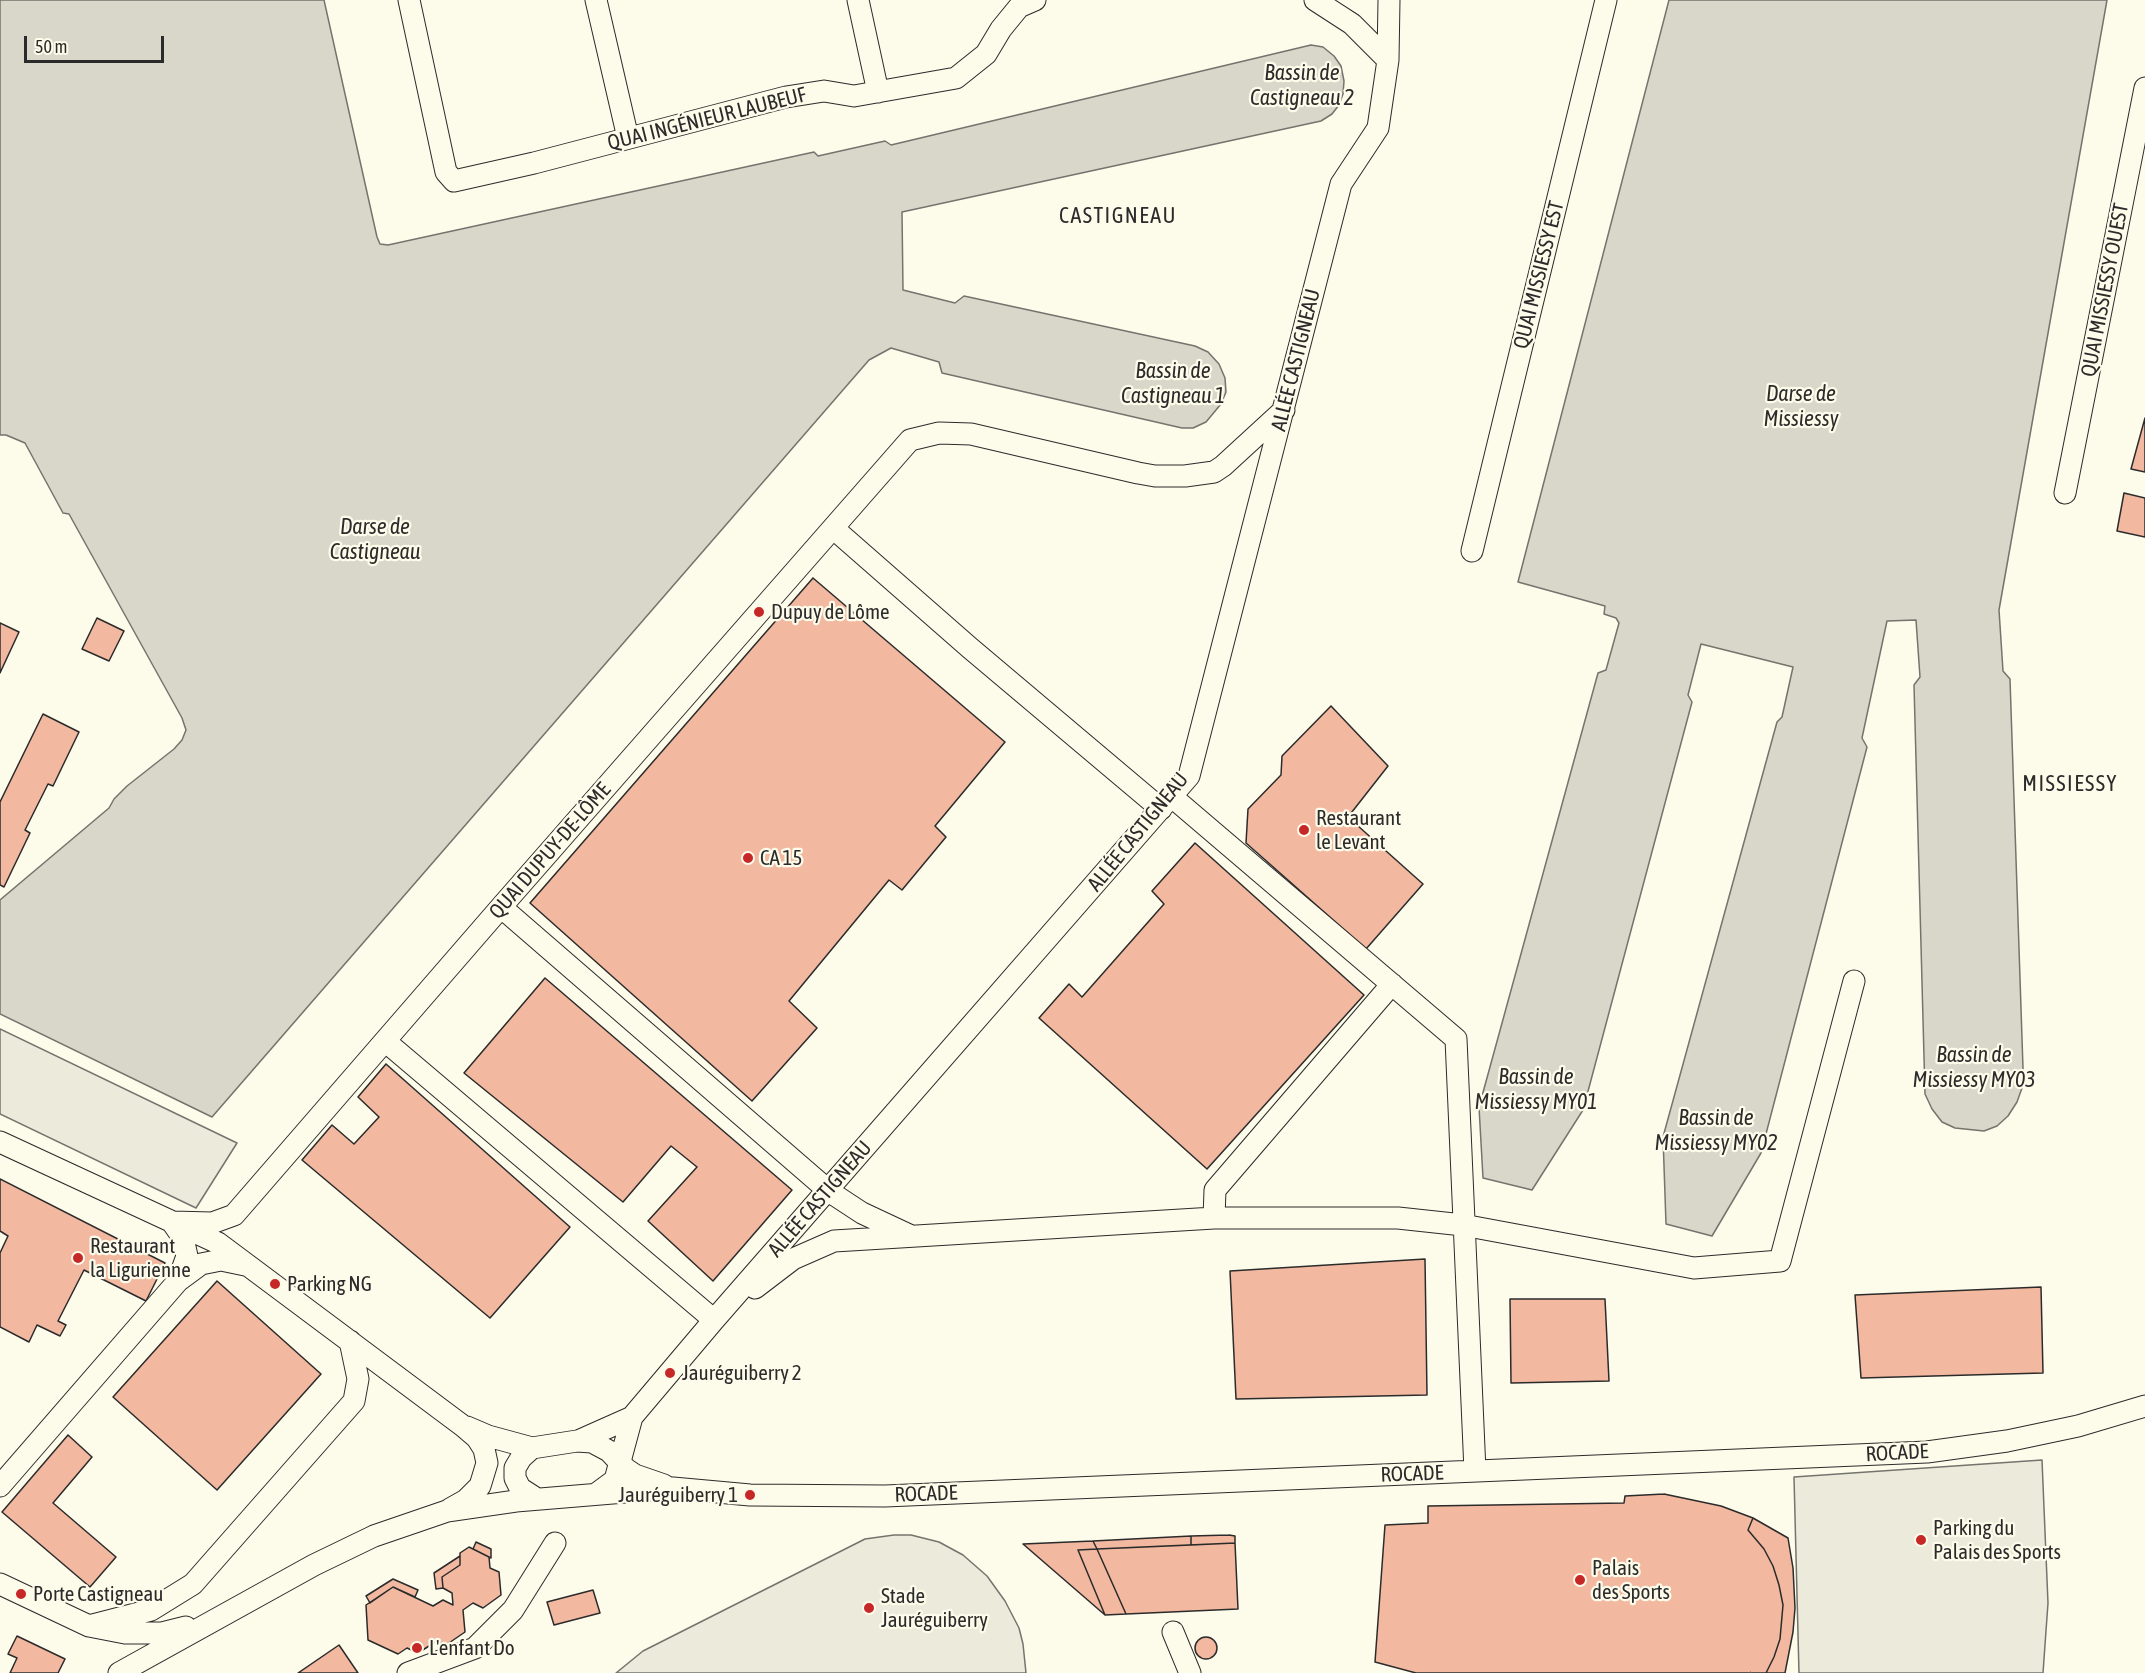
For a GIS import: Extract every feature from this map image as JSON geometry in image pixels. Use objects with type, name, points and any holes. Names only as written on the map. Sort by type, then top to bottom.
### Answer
[{"type":"street","name":"QUAI INGÉNIEUR LAUBEUF","points":[[409,0],[447,172],[454,181],[534,163],[786,97],[824,91],[854,96],[956,78],[986,54],[1001,29],[1024,2]]},
{"type":"street","points":[[596,0],[628,138]]},
{"type":"street","points":[[858,0],[878,92]]},
{"type":"street","points":[[1315,0],[1352,24],[1388,60]]},
{"type":"street","name":"ALLÉE CASTIGNEAU","points":[[632,1417],[1189,776],[1341,184],[1378,128],[1388,60],[1389,0]]},
{"type":"street","name":"QUAI MISSIESSY EST","points":[[1472,551],[1606,0]]},
{"type":"street","name":"QUAI MISSIESSY OUEST","points":[[2065,493],[2145,88]]},
{"type":"street","name":"QUAI DUPUY-DE-LÔME","points":[[178,1281],[501,907],[910,441],[939,433],[956,432],[1138,473],[1155,476],[1185,476],[1214,472],[1223,466],[1284,410]]},
{"type":"street","points":[[833,528],[970,648],[1392,984],[1456,1039],[1475,1471]]},
{"type":"street","points":[[501,907],[828,1190],[862,1213],[912,1236]]},
{"type":"street","points":[[385,1041],[714,1320],[793,1259],[834,1241],[1214,1218],[1398,1218],[1463,1225],[1694,1268],[1780,1261],[1854,981]]},
{"type":"street","points":[[1214,1218],[1215,1190],[1392,984]]},
{"type":"street","points":[[0,1142],[212,1240],[463,1426],[477,1438],[484,1449],[487,1463],[485,1473],[480,1486],[466,1500],[447,1511],[374,1536],[314,1565],[119,1673]]},
{"type":"street","points":[[172,1222],[212,1223],[234,1215]]},
{"type":"street","points":[[172,1222],[183,1238],[187,1256],[178,1281]]},
{"type":"street","points":[[0,1486],[178,1281],[201,1264],[221,1260],[249,1266]]},
{"type":"street","points":[[89,1626],[151,1610],[193,1584],[354,1401],[358,1379],[350,1341]]},
{"type":"street","name":"ROCADE","points":[[673,1488],[750,1495],[885,1496],[1927,1452],[2007,1441],[2078,1426],[2145,1406]]},
{"type":"street","points":[[577,1442],[632,1417]]},
{"type":"street","points":[[597,1494],[615,1480],[632,1417]]},
{"type":"street","points":[[463,1426],[488,1436],[532,1448],[592,1442],[609,1451],[635,1475],[673,1488]]},
{"type":"street","points":[[532,1448],[520,1458],[515,1468],[515,1478],[520,1488],[537,1499]]},
{"type":"street","points":[[447,1511],[537,1499],[673,1488]]},
{"type":"street","points":[[408,1673],[475,1648],[513,1610],[555,1543]]},
{"type":"street","points":[[0,1584],[89,1626],[125,1633],[162,1633],[212,1620]]},
{"type":"street","points":[[1173,1632],[1190,1673]]},
{"type":"shaded area","points":[[0,1029],[237,1143],[196,1208],[0,1114]]},
{"type":"shaded area","name":"Parking du Palais des Sports","points":[[2042,1460],[2048,1603],[2043,1673],[1799,1673],[1794,1477]]},
{"type":"shaded area","name":"Stade Jauréguiberry","points":[[911,1535],[939,1542],[963,1555],[987,1576],[1005,1601],[1019,1628],[1026,1673],[616,1673],[643,1651],[865,1539]]},
{"type":"water","name":"Darse de Castigneau","points":[[0,0],[324,0],[377,237],[380,244],[388,245],[814,152],[818,156],[885,141],[891,145],[1311,45],[1323,47],[1334,56],[1341,66],[1344,81],[1339,105],[1332,114],[1321,121],[902,212],[903,290],[955,303],[964,296],[1195,346],[1208,352],[1219,364],[1225,378],[1226,392],[1221,404],[1206,422],[1193,428],[1182,428],[942,373],[939,362],[891,348],[869,360],[212,1117],[0,1014],[0,900],[109,808],[114,799],[127,786],[174,749],[182,740],[186,730],[182,718],[69,514],[63,513],[25,443],[6,435],[0,435]]},
{"type":"water","name":"Darse de Missiessy","points":[[1669,0],[2107,0],[1999,610],[2003,671],[2010,679],[2022,1088],[2008,1116],[1997,1126],[1984,1131],[1955,1128],[1942,1122],[1932,1109],[1925,1094],[1914,685],[1920,677],[1916,620],[1887,621],[1862,738],[1867,747],[1761,1153],[1712,1236],[1666,1224],[1663,1137],[1777,722],[1782,717],[1793,667],[1701,644],[1688,695],[1692,702],[1583,1110],[1532,1190],[1483,1178],[1479,1107],[1598,673],[1606,670],[1619,623],[1616,618],[1604,614],[1605,606],[1518,582]]},
{"type":"building","points":[[2145,418],[2145,472],[2131,469]]},
{"type":"building","points":[[2124,493],[2145,498],[2145,537],[2117,531]]},
{"type":"building","name":"CA 15","points":[[813,578],[1005,742],[935,826],[946,837],[902,890],[889,880],[789,1001],[817,1028],[752,1101],[530,903]]},
{"type":"building","points":[[97,618],[124,631],[109,661],[82,649]]},
{"type":"building","points":[[0,623],[19,632],[0,673]]},
{"type":"building","name":"Restaurant le Levant","points":[[1331,706],[1388,766],[1348,817],[1423,884],[1366,949],[1246,843],[1248,809],[1281,775],[1282,756]]},
{"type":"building","points":[[43,714],[79,732],[53,786],[48,784],[25,830],[30,833],[4,887],[0,885],[0,802]]},
{"type":"building","points":[[1195,843],[1364,995],[1207,1169],[1039,1018],[1069,984],[1082,997],[1164,904],[1152,891]]},
{"type":"building","points":[[545,978],[792,1190],[713,1281],[648,1221],[697,1167],[671,1146],[623,1202],[464,1073]]},
{"type":"building","points":[[386,1064],[570,1227],[490,1318],[302,1160],[332,1125],[354,1144],[379,1117],[358,1097]]},
{"type":"building","name":"Restaurant la Ligurienne","points":[[0,1179],[165,1263],[146,1301],[84,1270],[58,1321],[66,1325],[60,1336],[37,1325],[29,1342],[0,1327],[0,1253],[8,1236],[0,1231]]},
{"type":"building","points":[[1425,1259],[1427,1395],[1236,1399],[1230,1271]]},
{"type":"building","points":[[217,1281],[321,1374],[217,1490],[113,1397]]},
{"type":"building","points":[[2041,1287],[2043,1373],[1861,1378],[1855,1295]]},
{"type":"building","points":[[1510,1299],[1605,1299],[1609,1381],[1511,1383]]},
{"type":"building","points":[[68,1435],[92,1457],[53,1503],[116,1557],[90,1587],[2,1512]]},
{"type":"building","name":"Palais des Sports","points":[[1664,1494],[1721,1506],[1753,1518],[1748,1530],[1764,1549],[1773,1566],[1783,1605],[1780,1639],[1766,1673],[1416,1673],[1375,1662],[1385,1525],[1428,1523],[1428,1506],[1624,1503],[1625,1496]]},
{"type":"building","points":[[1753,1518],[1788,1538],[1793,1568],[1795,1608],[1785,1673],[1766,1673],[1780,1639],[1783,1605],[1773,1566],[1764,1549],[1748,1530]]},
{"type":"building","points":[[1191,1536],[1235,1536],[1235,1543],[1191,1545]]},
{"type":"building","points":[[1191,1536],[1191,1545],[1097,1549],[1093,1541]]},
{"type":"building","points":[[1093,1541],[1097,1549],[1078,1550],[1105,1615],[1023,1544]]},
{"type":"building","points":[[476,1542],[491,1549],[491,1558],[473,1549]]},
{"type":"building","points":[[1235,1543],[1238,1609],[1126,1614],[1097,1549]]},
{"type":"building","points":[[469,1547],[489,1557],[490,1568],[499,1572],[501,1595],[483,1608],[473,1603],[463,1610],[465,1632],[446,1645],[437,1641],[418,1653],[407,1648],[398,1654],[368,1640],[366,1605],[393,1587],[433,1606],[443,1600],[453,1605],[452,1593],[443,1588],[442,1577],[460,1565],[460,1553]]},
{"type":"building","points":[[1097,1549],[1126,1614],[1105,1615],[1078,1550]]},
{"type":"building","points":[[460,1556],[460,1565],[442,1577],[443,1588],[436,1589],[434,1573]]},
{"type":"building","points":[[393,1579],[418,1590],[415,1597],[393,1587],[370,1603],[366,1596]]},
{"type":"building","points":[[593,1590],[600,1613],[554,1625],[547,1602]]},
{"type":"building","points":[[17,1636],[65,1659],[58,1673],[10,1673],[17,1658],[8,1654]]},
{"type":"building","points":[[1206,1637],[1214,1640],[1217,1648],[1214,1656],[1206,1659],[1198,1656],[1195,1648],[1198,1640]]},
{"type":"building","points":[[339,1645],[358,1673],[298,1673]]},
{"type":"place","name":"Dupuy de Lôme","points":[[759,612]]},
{"type":"place","name":"Restaurant le Levant","points":[[1304,830]]},
{"type":"place","name":"CA 15","points":[[748,858]]},
{"type":"place","name":"Restaurant la Ligurienne","points":[[78,1258]]},
{"type":"place","name":"Parking NG","points":[[275,1284]]},
{"type":"place","name":"Jauréguiberry 2","points":[[670,1373]]},
{"type":"place","name":"Jauréguiberry 1","points":[[750,1495]]},
{"type":"place","name":"Parking du Palais des Sports","points":[[1921,1540]]},
{"type":"place","name":"Palais des Sports","points":[[1580,1580]]},
{"type":"place","name":"Porte Castigneau","points":[[21,1594]]},
{"type":"place","name":"Stade Jauréguiberry","points":[[869,1608]]},
{"type":"place","name":"L'enfant Do","points":[[417,1648]]},
{"type":"district","name":"CASTIGNEAU","points":[[1118,216]]},
{"type":"district","name":"MISSIESSY","points":[[2070,784]]},
{"type":"water label","name":"Bassin de Castigneau 2","points":[[1302,86]]},
{"type":"water label","name":"Bassin de Castigneau 1","points":[[1173,384]]},
{"type":"water label","name":"Bassin de Missiessy MY03","points":[[1974,1068]]},
{"type":"water label","name":"Bassin de Missiessy MY01","points":[[1536,1090]]},
{"type":"water label","name":"Bassin de Missiessy MY02","points":[[1716,1130]]}]
